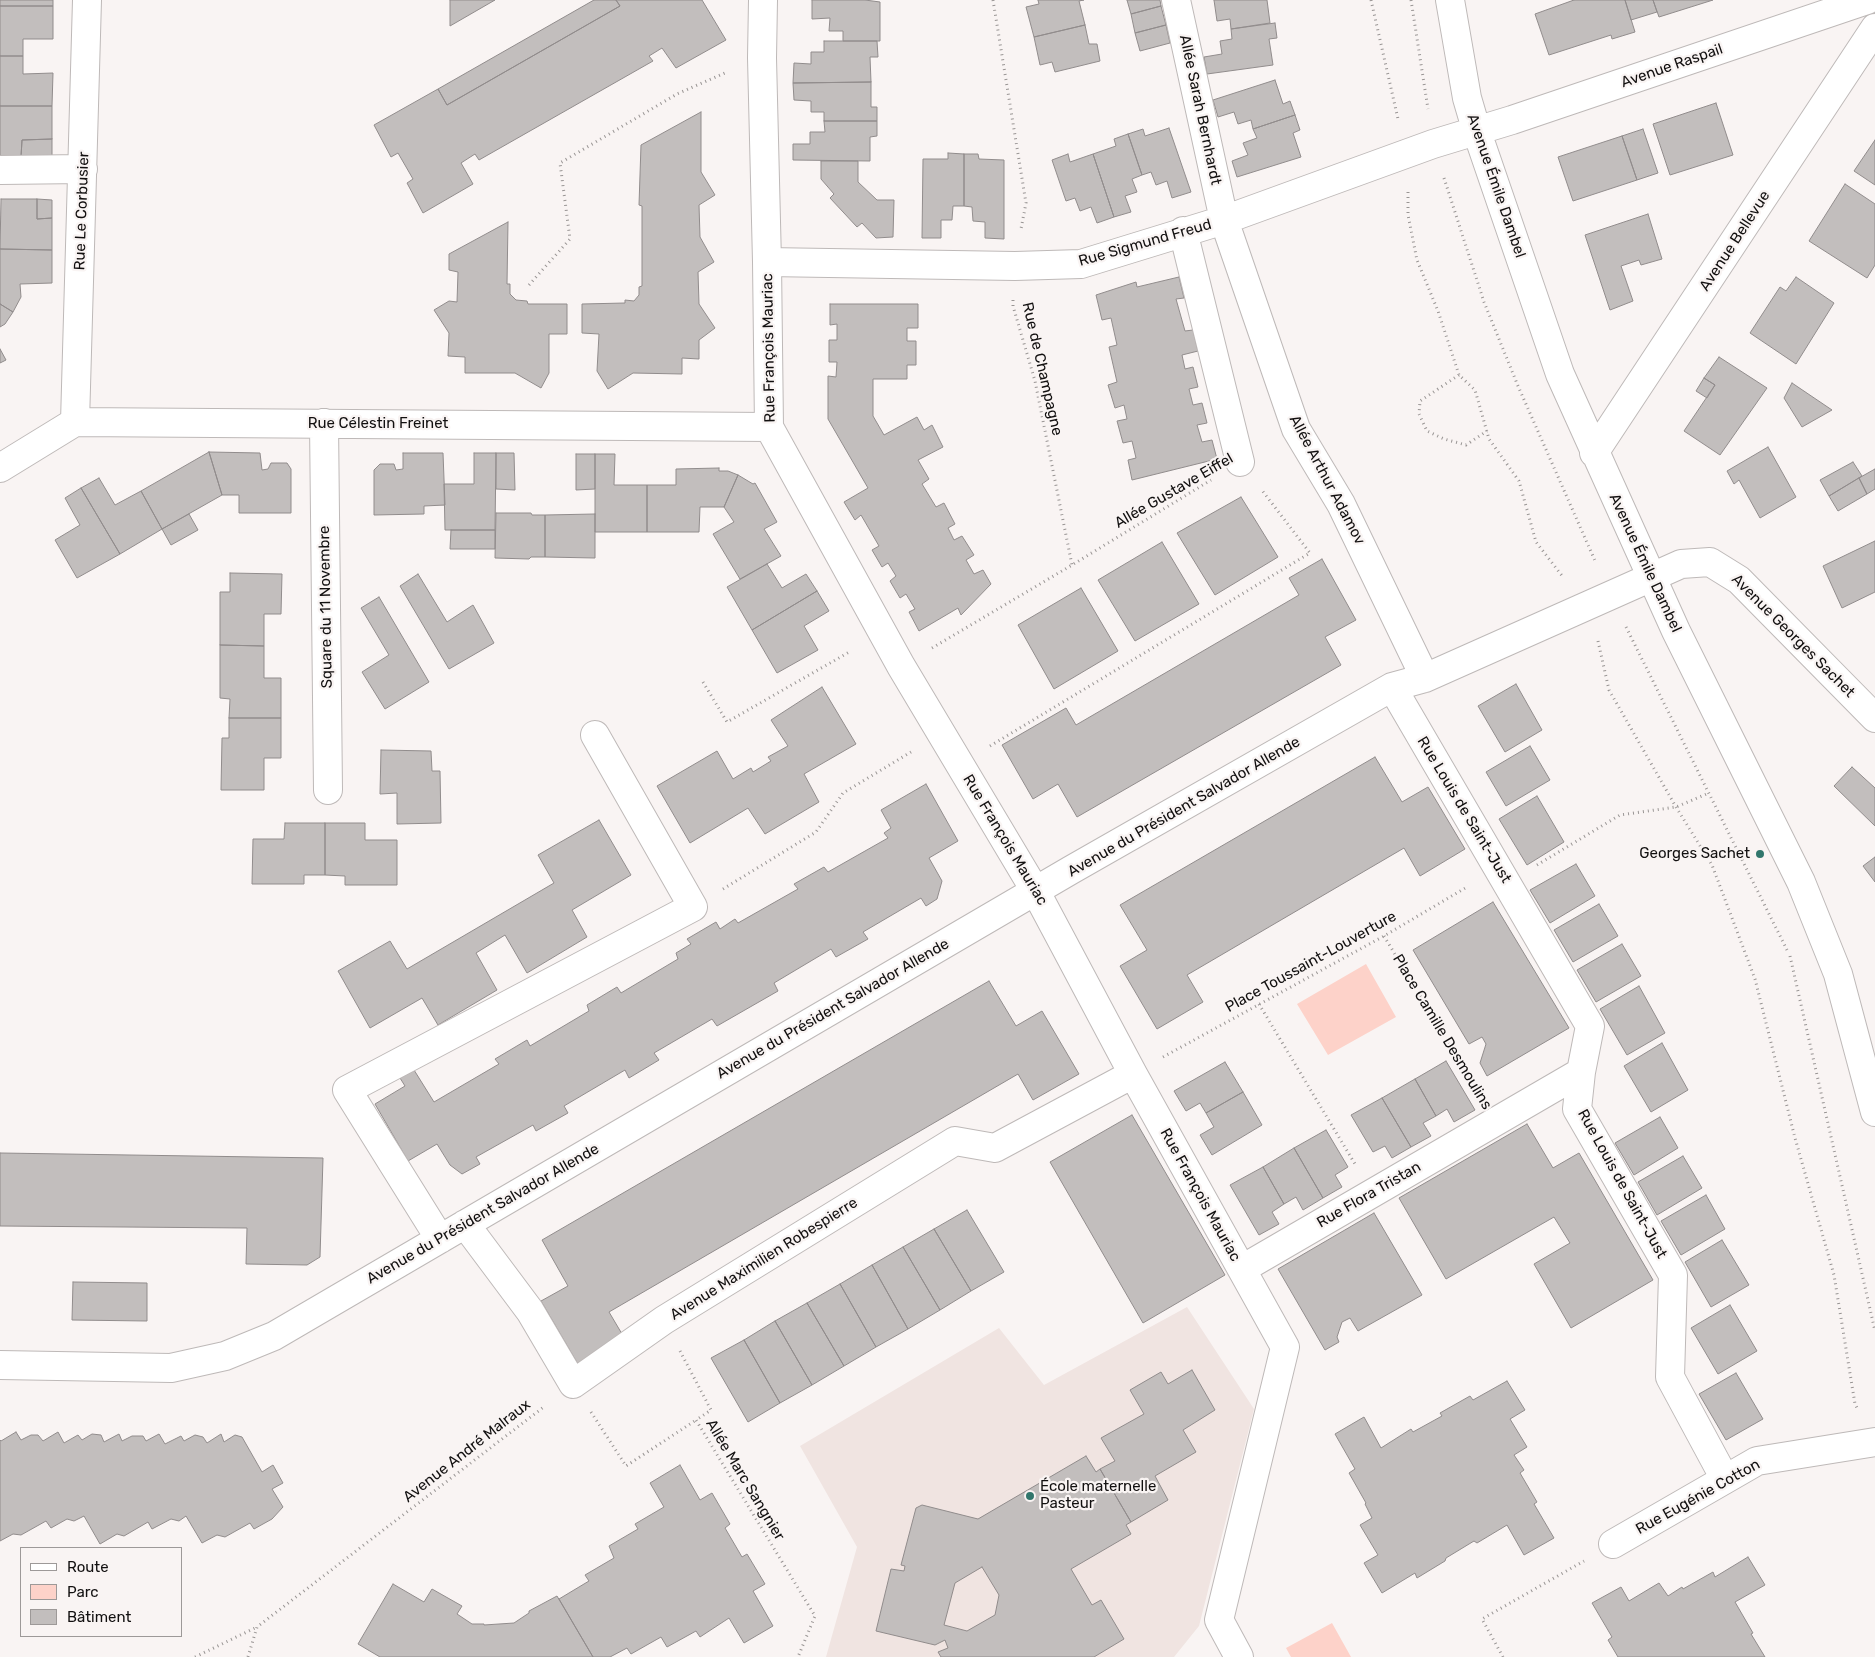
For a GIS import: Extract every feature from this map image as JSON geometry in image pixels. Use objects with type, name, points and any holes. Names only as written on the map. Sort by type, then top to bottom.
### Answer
[{"type":"street","name":"Rue Le Corbusier","points":[[75,422],[87,0]]},
{"type":"street","name":"Rue François Mauriac","points":[[763,0],[762,58],[768,262],[769,427],[901,666],[1036,892],[1133,1074],[1285,1346],[1219,1620],[1239,1657]]},
{"type":"street","name":"Allée Sarah Bernhardt","points":[[1176,0],[1224,220]]},
{"type":"street","name":"Avenue Émile Dambel","points":[[1450,0],[1467,98],[1560,374],[1650,576],[1801,882],[1838,974],[1875,1112]]},
{"type":"street","name":"Avenue Raspail","points":[[1477,132],[1867,0]]},
{"type":"street","name":"Avenue Bellevue","points":[[1594,453],[1875,28]]},
{"type":"street","name":"Rue Sigmund Freud","points":[[768,262],[1015,266],[1081,264],[1183,231],[1224,220],[1433,144],[1477,132]]},
{"type":"street","points":[[0,170],[83,169]]},
{"type":"street","name":"Allée Arthur Adamov","points":[[1224,220],[1296,429],[1341,504],[1425,678]]},
{"type":"street","points":[[1183,231],[1240,462]]},
{"type":"street","points":[[0,468],[75,422]]},
{"type":"street","name":"Rue Célestin Freinet","points":[[75,422],[769,427]]},
{"type":"street","name":"Square du 11 Novembre","points":[[324,423],[328,790]]},
{"type":"street","name":"Avenue Georges Sachet","points":[[1650,576],[1681,564],[1710,562],[1732,575],[1873,712]]},
{"type":"street","name":"Avenue du Président Salvador Allende","points":[[0,1366],[171,1368],[225,1356],[274,1336],[1392,687],[1425,678],[1598,602],[1650,576]]},
{"type":"street","name":"Rue Louis de Saint-Just","points":[[1392,687],[1590,1026],[1581,1072],[1577,1109],[1672,1275],[1670,1377],[1725,1479]]},
{"type":"street","points":[[440,1239],[347,1090],[693,906],[595,735]]},
{"type":"street","name":"Place Camille Desmoulins","points":[[1496,1122],[1581,1072]]},
{"type":"street","name":"Avenue Maximilien Robespierre","points":[[573,1384],[664,1320],[955,1141],[995,1148],[1133,1074]]},
{"type":"street","name":"Rue Flora Tristan","points":[[1242,1269],[1496,1122]]},
{"type":"street","points":[[464,1224],[530,1311],[573,1384]]},
{"type":"street","name":"Rue Eugénie Cotton","points":[[1613,1544],[1757,1461],[1874,1442]]},
{"type":"path","name":"Rue de Champagne","points":[[993,0],[1026,202],[1015,266],[1013,306],[1035,381],[1072,565]]},
{"type":"path","points":[[1371,0],[1406,155],[1408,214],[1417,260],[1438,311],[1458,375],[1474,390],[1489,439],[1519,480],[1536,542],[1598,602],[1597,637],[1609,690],[1676,807],[1712,865],[1755,978],[1795,1138],[1834,1275],[1855,1404],[1874,1442]]},
{"type":"path","points":[[1411,0],[1433,144],[1488,311],[1518,386],[1572,507],[1598,602],[1709,793],[1790,955],[1875,1331]]},
{"type":"path","points":[[529,284],[570,239],[560,163],[677,94],[762,58]]},
{"type":"path","points":[[1458,375],[1420,401],[1420,414],[1427,431],[1444,439],[1466,445],[1487,431]]},
{"type":"path","name":"Allée Gustave Eiffel","points":[[901,666],[1072,565],[1240,462],[1310,553],[960,764]]},
{"type":"path","points":[[703,682],[727,722],[883,633]]},
{"type":"path","points":[[693,906],[816,832],[842,793],[942,733]]},
{"type":"path","name":"Place Toussaint-Louverture","points":[[1133,1074],[1384,936],[1620,815],[1676,807],[1709,793]]},
{"type":"path","name":"Place Camille Desmoulins","points":[[1384,936],[1496,1122]]},
{"type":"path","points":[[1259,1004],[1372,1193]]},
{"type":"path","name":"Allée Marc Sangnier","points":[[664,1320],[712,1410],[696,1420],[815,1616],[798,1657]]},
{"type":"path","points":[[573,1384],[626,1466],[696,1420]]},
{"type":"path","name":"Avenue André Malraux","points":[[195,1657],[257,1627],[573,1384]]},
{"type":"path","points":[[1503,1657],[1482,1619],[1613,1544]]},
{"type":"path","points":[[248,1657],[257,1627]]},
{"type":"shaded area","name":"École maternelle Pasteur","points":[[1187,1307],[1254,1409],[1199,1626],[1174,1657],[826,1657],[857,1547],[800,1446],[999,1328],[1044,1385]]},
{"type":"green space","points":[[1366,964],[1396,1017],[1328,1055],[1297,1004]]},
{"type":"green space","points":[[1332,1623],[1351,1657],[1291,1657],[1286,1648]]},
{"type":"building","points":[[0,0],[53,0],[53,6],[0,6]]},
{"type":"building","points":[[450,0],[495,0],[450,26]]},
{"type":"building","points":[[594,0],[616,0],[620,6],[447,105],[438,89]]},
{"type":"building","points":[[616,0],[702,0],[726,40],[676,68],[662,48],[649,56],[653,61],[479,160],[475,154],[461,163],[473,184],[423,213],[407,183],[413,179],[398,153],[391,157],[374,125],[438,89],[447,105],[620,6]]},
{"type":"building","points":[[812,0],[865,0],[880,2],[880,41],[843,41],[843,31],[829,31],[830,18],[812,19]]},
{"type":"building","points":[[1038,0],[1084,0],[1079,1],[1085,25],[1034,37],[1026,7],[1039,4]]},
{"type":"building","points":[[1127,0],[1160,0],[1161,6],[1131,14]]},
{"type":"building","points":[[1214,0],[1267,0],[1270,23],[1231,29],[1230,19],[1217,21]]},
{"type":"building","points":[[1574,0],[1625,0],[1635,32],[1612,39],[1611,35],[1549,55],[1535,14]]},
{"type":"building","points":[[1625,0],[1653,0],[1657,12],[1631,20]]},
{"type":"building","points":[[1653,0],[1713,0],[1659,17]]},
{"type":"building","points":[[0,6],[53,6],[53,39],[23,39],[23,56],[0,56]]},
{"type":"building","points":[[1161,6],[1166,25],[1135,33],[1131,14]]},
{"type":"building","points":[[1275,23],[1277,38],[1269,39],[1273,65],[1207,74],[1204,57],[1222,54],[1220,41],[1232,39],[1231,29]]},
{"type":"building","points":[[1085,25],[1089,44],[1097,44],[1100,61],[1055,72],[1052,62],[1040,65],[1034,37]]},
{"type":"building","points":[[1166,25],[1170,43],[1140,51],[1135,33]]},
{"type":"building","points":[[824,41],[877,41],[878,57],[870,57],[871,82],[793,83],[794,63],[811,64],[811,52],[824,52]]},
{"type":"building","points":[[0,56],[23,56],[23,74],[53,73],[52,106],[0,106]]},
{"type":"building","points":[[1275,80],[1283,104],[1290,101],[1295,115],[1253,129],[1251,120],[1238,124],[1234,112],[1218,117],[1213,100]]},
{"type":"building","points":[[871,82],[871,107],[877,107],[877,121],[824,121],[824,112],[811,112],[811,101],[794,100],[793,83]]},
{"type":"building","points":[[1716,103],[1733,155],[1670,175],[1653,124]]},
{"type":"building","points":[[0,106],[52,106],[52,139],[22,140],[21,157],[0,157]]},
{"type":"building","points":[[701,112],[701,172],[715,195],[699,205],[700,237],[714,262],[698,272],[699,304],[715,328],[699,340],[699,359],[682,358],[682,374],[633,373],[608,389],[597,371],[599,334],[582,333],[582,304],[625,303],[625,300],[634,301],[639,295],[639,287],[642,286],[642,206],[639,205],[641,145]]},
{"type":"building","points":[[1295,115],[1300,130],[1293,133],[1301,157],[1237,177],[1232,161],[1248,155],[1243,143],[1257,138],[1253,129]]},
{"type":"building","points":[[824,121],[877,121],[877,136],[870,137],[870,161],[793,160],[793,144],[810,144],[810,132],[825,132]]},
{"type":"building","points":[[1169,128],[1191,192],[1172,198],[1167,181],[1156,185],[1151,172],[1142,175],[1128,134],[1143,129],[1145,136]]},
{"type":"building","points":[[1643,129],[1658,173],[1637,180],[1622,136]]},
{"type":"building","points":[[1128,134],[1142,175],[1132,179],[1137,192],[1125,196],[1131,212],[1114,217],[1093,154],[1116,146],[1114,139]]},
{"type":"building","points":[[1622,136],[1637,180],[1573,201],[1558,157]]},
{"type":"building","points":[[52,139],[52,157],[21,157],[22,140]]},
{"type":"building","points":[[1875,140],[1875,185],[1854,171]]},
{"type":"building","points":[[948,153],[964,154],[964,206],[953,206],[952,220],[941,220],[941,238],[922,238],[923,159],[948,159]]},
{"type":"building","points":[[964,154],[978,154],[979,159],[1004,160],[1004,239],[985,238],[985,222],[973,221],[972,207],[964,206]]},
{"type":"building","points":[[1068,154],[1070,162],[1093,154],[1114,217],[1097,223],[1091,207],[1080,211],[1075,198],[1066,201],[1052,160]]},
{"type":"building","points":[[821,161],[858,161],[858,182],[877,200],[894,200],[893,237],[876,238],[862,223],[857,227],[830,198],[834,194],[821,179]]},
{"type":"building","points":[[1845,184],[1875,204],[1875,265],[1867,278],[1809,241]]},
{"type":"building","points":[[1,199],[37,199],[37,219],[52,218],[52,250],[0,249]]},
{"type":"building","points":[[37,199],[52,200],[52,218],[37,219]]},
{"type":"building","points":[[1648,214],[1662,259],[1641,265],[1639,260],[1621,266],[1633,301],[1610,310],[1585,235]]},
{"type":"building","points":[[508,222],[507,284],[510,284],[510,294],[516,300],[527,301],[528,304],[567,304],[567,334],[549,334],[549,373],[541,388],[515,373],[465,373],[465,357],[448,356],[449,333],[434,310],[449,301],[457,302],[458,272],[449,270],[449,254]]},
{"type":"building","points":[[0,249],[52,250],[52,283],[20,284],[21,297],[13,312],[0,304]]},
{"type":"building","points":[[1179,277],[1184,298],[1176,299],[1185,331],[1193,330],[1198,351],[1182,355],[1185,369],[1193,367],[1198,387],[1189,389],[1193,405],[1202,403],[1207,423],[1197,425],[1202,442],[1212,440],[1217,459],[1132,480],[1128,460],[1136,458],[1132,441],[1123,443],[1117,421],[1127,419],[1124,405],[1115,408],[1108,385],[1117,382],[1109,347],[1117,345],[1111,318],[1102,320],[1096,295],[1136,282],[1137,287]]},
{"type":"building","points":[[1796,277],[1834,303],[1796,364],[1750,333],[1780,287],[1786,291]]},
{"type":"building","points":[[0,304],[13,312],[5,324],[0,327]]},
{"type":"building","points":[[830,304],[918,304],[918,328],[907,328],[907,341],[916,341],[916,365],[907,365],[907,379],[873,379],[873,416],[884,435],[917,417],[924,430],[932,425],[943,447],[918,460],[929,479],[922,484],[936,507],[944,503],[955,524],[948,528],[954,540],[962,536],[974,555],[966,560],[974,574],[983,570],[991,584],[961,615],[958,608],[919,631],[909,612],[915,609],[906,594],[900,598],[890,581],[896,576],[888,563],[882,567],[872,550],[879,546],[861,515],[855,520],[844,502],[868,488],[828,419],[828,376],[836,377],[837,362],[829,362],[829,340],[837,340],[837,324],[830,325]]},
{"type":"building","points":[[0,349],[6,360],[0,363]]},
{"type":"building","points":[[1719,357],[1767,388],[1720,455],[1684,431],[1715,385],[1704,378]]},
{"type":"building","points":[[1704,378],[1715,385],[1707,398],[1696,391]]},
{"type":"building","points":[[1792,383],[1832,410],[1802,427],[1784,398]]},
{"type":"building","points":[[1768,447],[1796,497],[1760,518],[1739,480],[1734,484],[1727,471]]},
{"type":"building","points":[[209,452],[260,453],[262,470],[268,469],[271,463],[287,463],[291,469],[291,513],[239,513],[239,495],[222,495]]},
{"type":"building","points":[[209,452],[222,495],[162,529],[141,491]]},
{"type":"building","points":[[403,453],[443,453],[445,505],[424,506],[424,514],[374,515],[374,470],[380,464],[394,464],[396,470],[403,469]]},
{"type":"building","points":[[474,453],[496,453],[495,530],[445,530],[444,484],[474,484]]},
{"type":"building","points":[[496,453],[514,453],[515,490],[496,489]]},
{"type":"building","points":[[576,454],[595,454],[595,489],[576,490]]},
{"type":"building","points":[[595,454],[615,454],[614,485],[647,485],[647,532],[595,532]]},
{"type":"building","points":[[1853,462],[1862,476],[1829,496],[1820,480]]},
{"type":"building","points":[[719,468],[719,471],[728,471],[738,475],[724,507],[700,507],[699,532],[647,532],[647,485],[676,485],[676,469]]},
{"type":"building","points":[[1875,469],[1875,489],[1867,494],[1859,478]]},
{"type":"building","points":[[738,475],[753,484],[755,483],[777,522],[764,529],[781,556],[740,579],[713,534],[734,522],[724,507]]},
{"type":"building","points":[[99,478],[115,505],[141,491],[162,529],[120,554],[81,488]]},
{"type":"building","points":[[1859,478],[1867,494],[1838,511],[1829,496]]},
{"type":"building","points":[[81,488],[120,554],[77,578],[55,540],[80,525],[65,498]]},
{"type":"building","points":[[1241,497],[1278,557],[1215,595],[1177,533]]},
{"type":"building","points":[[496,513],[545,515],[545,557],[531,557],[529,559],[495,558]]},
{"type":"building","points":[[189,514],[198,530],[171,545],[162,529]]},
{"type":"building","points":[[595,514],[595,558],[545,557],[545,515]]},
{"type":"building","points":[[451,530],[495,530],[495,549],[450,549]]},
{"type":"building","points":[[1875,541],[1875,592],[1842,608],[1823,566]]},
{"type":"building","points":[[1162,542],[1199,604],[1135,641],[1098,580]]},
{"type":"building","points":[[1322,559],[1356,620],[1325,637],[1341,665],[1077,817],[1058,784],[1033,799],[1002,745],[1066,708],[1076,725],[1299,595],[1289,578]]},
{"type":"building","points":[[767,564],[782,588],[806,574],[817,591],[752,630],[727,587]]},
{"type":"building","points":[[230,573],[282,574],[281,614],[264,614],[264,646],[220,645],[220,592],[230,592]]},
{"type":"building","points":[[418,574],[447,622],[473,605],[494,643],[449,669],[400,586]]},
{"type":"building","points":[[1081,588],[1118,651],[1054,689],[1018,625]]},
{"type":"building","points":[[817,591],[829,611],[804,626],[818,650],[777,673],[752,630]]},
{"type":"building","points":[[379,597],[429,682],[385,709],[362,672],[389,655],[361,608]]},
{"type":"building","points":[[220,645],[264,646],[264,678],[281,678],[281,718],[229,718],[230,699],[220,698]]},
{"type":"building","points":[[1516,684],[1542,730],[1505,752],[1478,706]]},
{"type":"building","points":[[822,687],[856,744],[804,774],[819,802],[765,834],[748,808],[690,843],[657,786],[717,751],[733,779],[751,768],[753,772],[771,761],[768,757],[788,746],[771,720]]},
{"type":"building","points":[[229,718],[281,718],[281,758],[264,758],[264,790],[221,790],[222,738],[229,738]]},
{"type":"building","points":[[1530,746],[1550,780],[1506,806],[1486,772]]},
{"type":"building","points":[[381,750],[431,751],[432,771],[440,771],[441,823],[397,824],[397,793],[380,794]]},
{"type":"building","points":[[1375,757],[1402,802],[1428,787],[1465,849],[1420,876],[1404,848],[1187,975],[1203,1002],[1157,1029],[1120,966],[1147,950],[1120,905]]},
{"type":"building","points":[[1852,767],[1875,788],[1875,826],[1834,786]]},
{"type":"building","points":[[926,784],[958,841],[929,858],[942,881],[937,899],[926,906],[921,898],[863,932],[868,939],[836,957],[831,949],[774,983],[778,991],[717,1026],[712,1019],[654,1053],[659,1060],[629,1078],[625,1070],[564,1106],[568,1113],[536,1131],[533,1125],[476,1157],[480,1164],[462,1174],[450,1165],[437,1144],[408,1161],[375,1104],[405,1086],[400,1078],[414,1070],[434,1102],[499,1064],[495,1059],[527,1040],[530,1046],[589,1011],[587,1005],[617,987],[621,993],[678,959],[676,953],[691,944],[687,939],[716,922],[720,929],[735,919],[738,923],[798,889],[794,884],[824,867],[828,872],[888,838],[884,833],[891,828],[881,810]]},
{"type":"building","points":[[1537,796],[1564,842],[1527,865],[1499,819]]},
{"type":"building","points":[[599,820],[631,875],[572,910],[587,937],[527,973],[505,935],[476,953],[497,990],[438,1025],[422,998],[370,1028],[338,971],[390,941],[407,969],[554,883],[538,855]]},
{"type":"building","points":[[285,823],[325,823],[325,875],[304,875],[304,884],[252,884],[253,839],[284,839]]},
{"type":"building","points":[[325,823],[365,823],[365,840],[397,840],[397,885],[345,885],[345,876],[325,875]]},
{"type":"building","points":[[1875,857],[1875,882],[1863,866]]},
{"type":"building","points":[[1576,864],[1595,896],[1550,923],[1530,890]]},
{"type":"building","points":[[1493,902],[1569,1028],[1487,1076],[1480,1063],[1486,1044],[1482,1037],[1469,1044],[1413,950]]},
{"type":"building","points":[[1599,904],[1618,936],[1573,962],[1554,930]]},
{"type":"building","points":[[1622,944],[1641,976],[1596,1002],[1577,970]]},
{"type":"building","points":[[989,981],[1016,1026],[1042,1011],[1079,1074],[1033,1100],[1018,1074],[609,1312],[625,1339],[579,1366],[541,1301],[568,1286],[542,1240]]},
{"type":"building","points":[[1639,986],[1665,1033],[1627,1055],[1600,1009]]},
{"type":"building","points":[[1662,1043],[1688,1090],[1651,1112],[1624,1066]]},
{"type":"building","points":[[1446,1061],[1475,1110],[1454,1122],[1447,1109],[1436,1116],[1415,1079]]},
{"type":"building","points":[[1225,1062],[1243,1092],[1206,1113],[1200,1103],[1186,1111],[1174,1091]]},
{"type":"building","points":[[1415,1079],[1436,1116],[1423,1123],[1431,1136],[1411,1147],[1382,1098]]},
{"type":"building","points":[[1243,1092],[1262,1125],[1212,1155],[1200,1135],[1214,1127],[1206,1113]]},
{"type":"building","points":[[1382,1098],[1411,1147],[1392,1158],[1385,1146],[1373,1152],[1351,1115]]},
{"type":"building","points":[[1132,1115],[1225,1275],[1143,1323],[1050,1162]]},
{"type":"building","points":[[1660,1117],[1678,1148],[1634,1175],[1615,1143]]},
{"type":"building","points":[[1527,1124],[1553,1168],[1579,1153],[1653,1280],[1571,1328],[1534,1264],[1570,1243],[1554,1217],[1446,1279],[1399,1198]]},
{"type":"building","points":[[1326,1130],[1348,1167],[1335,1175],[1342,1187],[1323,1198],[1294,1148]]},
{"type":"building","points":[[1294,1148],[1323,1198],[1303,1210],[1296,1197],[1284,1204],[1263,1167]]},
{"type":"building","points":[[0,1153],[323,1158],[320,1257],[307,1265],[246,1264],[247,1228],[0,1226]]},
{"type":"building","points":[[1683,1156],[1702,1188],[1657,1215],[1638,1182]]},
{"type":"building","points":[[1263,1167],[1284,1204],[1272,1212],[1279,1224],[1259,1235],[1230,1185]]},
{"type":"building","points":[[1706,1195],[1725,1229],[1681,1255],[1661,1221]]},
{"type":"building","points":[[967,1210],[1004,1272],[971,1291],[934,1229]]},
{"type":"building","points":[[1374,1213],[1422,1295],[1358,1331],[1350,1318],[1342,1322],[1337,1337],[1339,1342],[1325,1350],[1278,1269]]},
{"type":"building","points":[[934,1229],[971,1291],[940,1310],[903,1247]]},
{"type":"building","points":[[1722,1240],[1749,1285],[1711,1307],[1685,1262]]},
{"type":"building","points":[[903,1247],[940,1310],[908,1329],[872,1265]]},
{"type":"building","points":[[872,1265],[908,1329],[876,1347],[840,1284]]},
{"type":"building","points":[[73,1282],[147,1283],[147,1321],[72,1320]]},
{"type":"building","points":[[840,1284],[876,1347],[844,1366],[807,1303]]},
{"type":"building","points":[[807,1303],[844,1366],[812,1385],[775,1321]]},
{"type":"building","points":[[1730,1305],[1757,1351],[1718,1374],[1691,1328]]},
{"type":"building","points":[[775,1321],[812,1385],[780,1403],[744,1340]]},
{"type":"building","points":[[744,1340],[780,1403],[748,1422],[711,1358]]},
{"type":"building","points":[[1192,1370],[1215,1410],[1183,1430],[1196,1452],[1155,1476],[1168,1500],[1131,1522],[1100,1469],[1115,1461],[1101,1438],[1144,1414],[1130,1390],[1161,1372],[1168,1384]]},
{"type":"building","points":[[1736,1373],[1763,1419],[1726,1440],[1699,1394]]},
{"type":"building","points":[[1507,1381],[1525,1410],[1510,1419],[1527,1447],[1514,1455],[1524,1470],[1520,1473],[1537,1502],[1534,1504],[1554,1538],[1524,1555],[1507,1525],[1477,1543],[1474,1541],[1417,1578],[1415,1573],[1382,1593],[1364,1563],[1378,1555],[1360,1525],[1372,1518],[1349,1473],[1355,1469],[1335,1434],[1364,1417],[1381,1448],[1411,1429],[1413,1432],[1442,1416],[1440,1413],[1470,1396],[1473,1400]]},
{"type":"building","points":[[16,1432],[21,1440],[31,1435],[38,1435],[43,1441],[58,1432],[64,1443],[78,1435],[82,1440],[92,1434],[101,1435],[104,1442],[119,1434],[122,1441],[132,1436],[143,1436],[146,1441],[159,1434],[165,1444],[181,1436],[184,1441],[195,1435],[203,1437],[207,1443],[221,1434],[224,1442],[235,1435],[242,1437],[262,1472],[273,1465],[283,1483],[272,1489],[283,1507],[272,1519],[254,1529],[250,1523],[225,1537],[217,1535],[202,1543],[186,1516],[179,1521],[171,1519],[152,1529],[148,1522],[124,1536],[117,1534],[100,1544],[84,1516],[74,1521],[67,1519],[51,1528],[46,1521],[21,1535],[13,1534],[0,1541],[0,1440]]},
{"type":"building","points":[[1086,1456],[1096,1472],[1100,1469],[1131,1522],[1126,1525],[1131,1534],[1071,1569],[1092,1605],[1101,1600],[1124,1639],[1094,1657],[941,1657],[938,1652],[948,1648],[945,1640],[935,1645],[876,1631],[891,1569],[904,1571],[905,1566],[901,1565],[916,1508],[922,1505],[978,1519]],"holes":[[[982,1567],[999,1595],[995,1615],[967,1631],[944,1625],[955,1583]]]},
{"type":"building","points":[[680,1465],[700,1500],[712,1493],[730,1524],[725,1528],[742,1557],[747,1554],[765,1584],[753,1591],[773,1626],[744,1643],[729,1618],[700,1637],[696,1631],[667,1647],[661,1637],[631,1654],[627,1648],[610,1657],[593,1657],[559,1599],[589,1581],[585,1575],[614,1558],[609,1546],[638,1529],[635,1524],[664,1507],[650,1483]]},
{"type":"building","points":[[1748,1557],[1765,1585],[1735,1602],[1765,1657],[1618,1657],[1608,1640],[1612,1637],[1592,1603],[1621,1587],[1629,1601],[1659,1583],[1668,1596],[1713,1572],[1715,1577]]},
{"type":"building","points":[[393,1584],[424,1602],[432,1589],[462,1606],[457,1614],[472,1624],[484,1625],[514,1623],[529,1613],[529,1611],[557,1596],[593,1657],[380,1657],[358,1644]]},
{"type":"place","name":"Georges Sachet","points":[[1760,854]]},
{"type":"place","name":"École maternelle Pasteur","points":[[1030,1496]]}]
